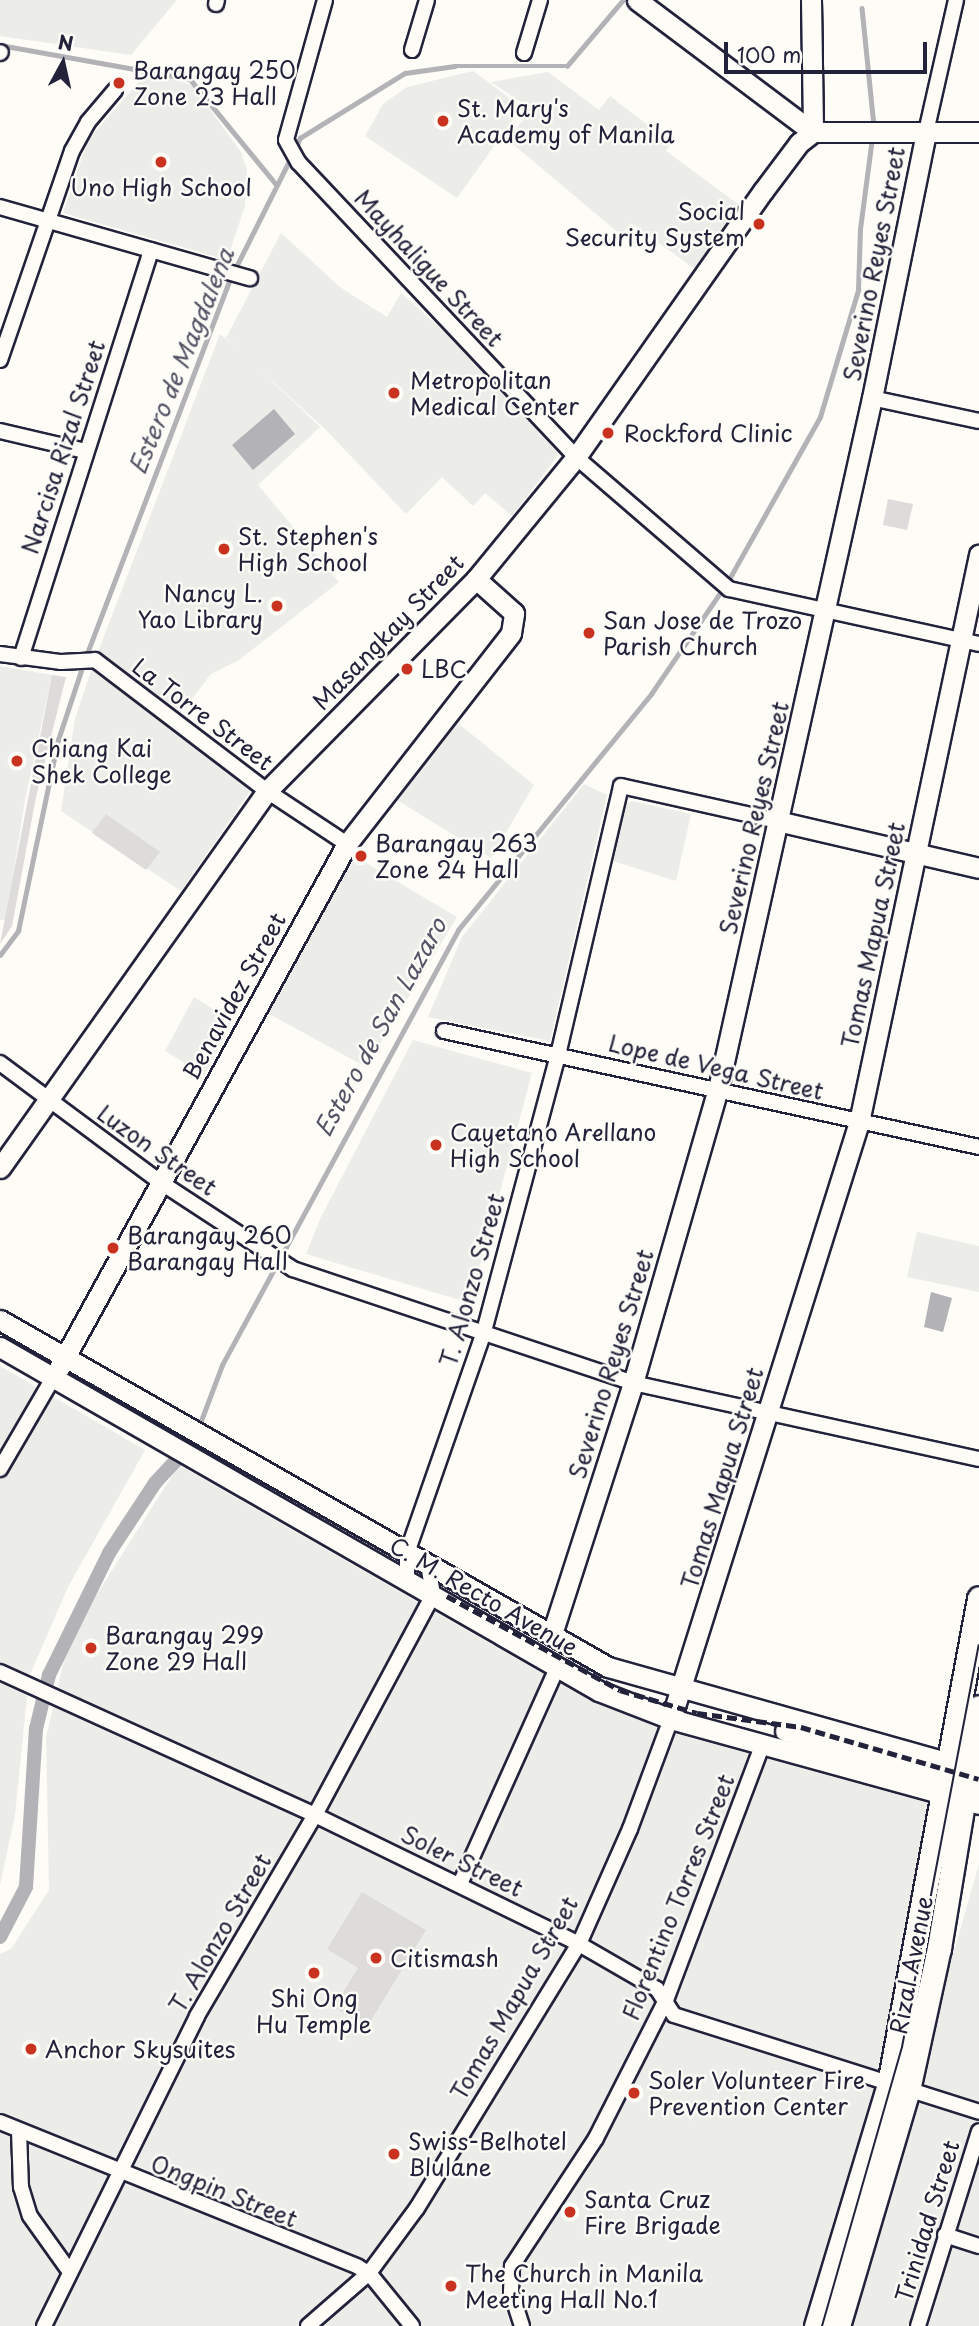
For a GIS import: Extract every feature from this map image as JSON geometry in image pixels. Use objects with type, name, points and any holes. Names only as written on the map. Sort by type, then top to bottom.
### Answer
[{"type":"main road","name":"Rizal Avenue","points":[[838,2326],[898,2087],[939,1948],[962,1783],[979,1598]]},
{"type":"main road","name":"Rizal Avenue","points":[[962,1783],[979,1707]]},
{"type":"main road","name":"Rizal Avenue","points":[[816,2326],[898,2087]]},
{"type":"street","name":"Mayhaligue Street","points":[[325,0],[286,140],[299,163],[576,457],[729,589],[970,642]]},
{"type":"street","points":[[412,50],[427,0]]},
{"type":"street","points":[[524,53],[540,0]]},
{"type":"street","points":[[637,0],[813,132],[979,132]]},
{"type":"street","points":[[811,0],[813,132]]},
{"type":"street","name":"Severino Reyes Street","points":[[552,1634],[633,1383],[718,1089],[826,611],[956,0]]},
{"type":"street","points":[[0,360],[72,151],[88,122],[115,90]]},
{"type":"street","name":"Masangkay Street","points":[[0,1168],[267,791],[476,579],[576,457],[763,191],[799,143],[813,132]]},
{"type":"street","points":[[0,207],[246,277]]},
{"type":"street","name":"Narcisa Rizal Street","points":[[21,658],[151,250]]},
{"type":"street","points":[[872,398],[979,421]]},
{"type":"street","points":[[0,431],[85,451]]},
{"type":"street","name":"Tomas Mapua Street","points":[[308,2326],[369,2273],[417,2208],[579,1944],[631,1829],[681,1691],[765,1415],[859,1122],[916,853],[970,642],[979,555]]},
{"type":"street","name":"Benavidez Street","points":[[0,1469],[65,1357],[346,844],[511,634],[514,613],[476,579]]},
{"type":"street","name":"La Torre Street","points":[[0,654],[68,662],[95,660],[267,791],[346,844]]},
{"type":"street","name":"T. Alonzo Street","points":[[407,1579],[407,1553],[483,1335],[558,1055],[621,786],[777,821]]},
{"type":"street","points":[[777,821],[979,867]]},
{"type":"street","name":"Lope de Vega Street","points":[[444,1031],[979,1147]]},
{"type":"street","name":"Luzon Street","points":[[0,1063],[160,1182],[290,1267],[483,1335],[633,1383],[765,1415],[979,1459]]},
{"type":"street","name":"C. M. Recto Avenue","points":[[0,1320],[608,1667],[681,1691],[707,1709],[962,1783]]},
{"type":"street","name":"C. M. Recto Avenue","points":[[0,1347],[599,1691],[671,1719],[763,1743],[962,1783]]},
{"type":"street","points":[[428,1566],[433,1595]]},
{"type":"street","name":"T. Alonzo Street","points":[[44,2326],[197,2016],[315,1815],[433,1595]]},
{"type":"street","points":[[460,1884],[557,1668]]},
{"type":"street","name":"Soler Street","points":[[0,1672],[315,1815],[579,1944],[657,1989],[674,2015],[979,2112]]},
{"type":"street","name":"Florentino Torres Street","points":[[522,2326],[511,2292],[512,2266],[596,2138],[666,2000],[763,1743]]},
{"type":"street","name":"Ongpin Street","points":[[0,2122],[369,2273],[412,2326]]},
{"type":"street","points":[[19,2131],[21,2187],[30,2216],[70,2272]]},
{"type":"street","name":"Trinidad Street","points":[[918,2326],[979,2131]]},
{"type":"street","points":[[945,2235],[979,2246]]},
{"type":"shaded area","points":[[0,0],[177,0],[131,55],[0,36]]},
{"type":"shaded area","name":"Uno High School","points":[[153,71],[193,86],[241,152],[247,170],[245,206],[227,260],[63,213],[88,140],[143,77]]},
{"type":"shaded area","name":"St. Mary's Academy of Manila","points":[[473,71],[522,107],[457,198],[365,136],[383,104],[407,87]]},
{"type":"shaded area","points":[[548,72],[599,110],[610,96],[671,143],[666,151],[738,204],[695,269],[631,223],[621,235],[508,140],[531,109],[491,82]]},
{"type":"shaded area","points":[[281,233],[341,288],[387,317],[401,293],[446,333],[559,454],[512,516],[485,493],[473,506],[442,477],[406,514],[326,430],[258,368],[320,427],[258,485],[339,582],[239,660],[211,674],[177,718],[98,652],[220,334],[236,347],[226,338]]},
{"type":"shaded area","points":[[274,409],[295,434],[253,470],[232,445]]},
{"type":"shaded area","points":[[888,499],[913,504],[907,530],[883,525]]},
{"type":"shaded area","points":[[94,662],[251,790],[181,891],[61,811],[75,719]]},
{"type":"shaded area","name":"Chiang Kai Shek College","points":[[0,666],[52,675],[25,800],[6,920],[0,920]]},
{"type":"shaded area","points":[[52,675],[66,677],[36,797],[12,926],[0,944]]},
{"type":"shaded area","points":[[453,719],[534,785],[491,858],[392,797]]},
{"type":"shaded area","points":[[584,784],[607,795],[550,1041],[428,1017],[462,937]]},
{"type":"shaded area","points":[[632,801],[691,814],[676,881],[613,861],[623,805]]},
{"type":"shaded area","points":[[106,814],[160,852],[146,870],[92,833]]},
{"type":"shaded area","points":[[349,853],[457,917],[366,1067],[262,1010]]},
{"type":"shaded area","points":[[194,997],[232,1021],[204,1075],[165,1051]]},
{"type":"shaded area","name":"Cayetano Arellano High School","points":[[413,1040],[532,1073],[470,1303],[306,1254],[321,1217]]},
{"type":"shaded area","points":[[917,1232],[979,1246],[979,1292],[907,1277]]},
{"type":"shaded area","points":[[931,1292],[952,1298],[943,1332],[924,1327]]},
{"type":"shaded area","points":[[0,1366],[145,1450],[68,1587],[29,1677],[15,1815],[0,1885]]},
{"type":"shaded area","points":[[179,1465],[559,1683],[669,1728],[935,1801],[883,2079],[809,2326],[0,2326],[0,1954],[11,1949],[49,1890],[46,1738],[69,1638]]},
{"type":"shaded area","points":[[979,1864],[979,2326],[844,2326],[915,2088]]},
{"type":"shaded area","name":"Citismash","points":[[362,1892],[426,1930],[367,2027],[334,2007],[358,1968],[327,1949]]},
{"type":"waterway","name":"Estero de Magdalena","points":[[295,149],[300,138],[405,73],[455,66],[567,66],[623,0]]},
{"type":"waterway","name":"Estero de San Lazaro","points":[[862,8],[874,126]]},
{"type":"waterway","points":[[0,45],[190,79],[276,184]]},
{"type":"waterway","name":"Estero de San Lazaro","points":[[199,1426],[222,1365],[458,930],[651,694],[728,581],[820,417],[858,290],[860,229],[872,138]]},
{"type":"waterway","name":"Estero de Magdalena","points":[[86,656],[229,281],[291,157]]},
{"type":"waterway","name":"Estero de Magdalena","points":[[0,955],[18,931],[58,740],[83,665]]},
{"type":"waterway","name":"Estero de San Lazaro","points":[[0,1937],[26,1887],[36,1729],[49,1675],[109,1553],[155,1483],[192,1443]]},
{"type":"tram line","points":[[822,2326],[902,2047],[979,1645]]},
{"type":"railway","points":[[447,1596],[620,1690],[697,1713],[801,1727],[979,1779]]},
{"type":"place","name":"Barangay 250 Zone 23 Hall","points":[[119,83]]},
{"type":"place","name":"St. Mary's Academy of Manila","points":[[443,121]]},
{"type":"place","name":"Uno High School","points":[[161,162]]},
{"type":"place","name":"Social Security System","points":[[759,224]]},
{"type":"place","name":"Metropolitan Medical Center","points":[[394,393]]},
{"type":"place","name":"Rockford Clinic","points":[[608,433]]},
{"type":"place","name":"St. Stephen's High School","points":[[224,549]]},
{"type":"place","name":"Nancy L. Yao Library","points":[[277,606]]},
{"type":"place","name":"San Jose de Trozo Parish Church","points":[[589,633]]},
{"type":"place","name":"LBC","points":[[407,669]]},
{"type":"place","name":"Chiang Kai Shek College","points":[[17,761]]},
{"type":"place","name":"Barangay 263 Zone 24 Hall","points":[[361,856]]},
{"type":"place","name":"Cayetano Arellano High School","points":[[436,1145]]},
{"type":"place","name":"Barangay 260 Barangay Hall","points":[[113,1248]]},
{"type":"place","name":"Barangay 299 Zone 29 Hall","points":[[91,1648]]},
{"type":"place","name":"Citismash","points":[[376,1958]]},
{"type":"place","name":"Shi Ong Hu Temple","points":[[314,1973]]},
{"type":"place","name":"Anchor Skysuites","points":[[31,2049]]},
{"type":"place","name":"Soler Volunteer Fire Prevention Center","points":[[634,2093]]},
{"type":"place","name":"Swiss-Belhotel Blulane","points":[[394,2154]]},
{"type":"place","name":"Santa Cruz Fire Brigade","points":[[570,2212]]},
{"type":"place","name":"The Church in Manila Meeting Hall No.1","points":[[451,2286]]}]
